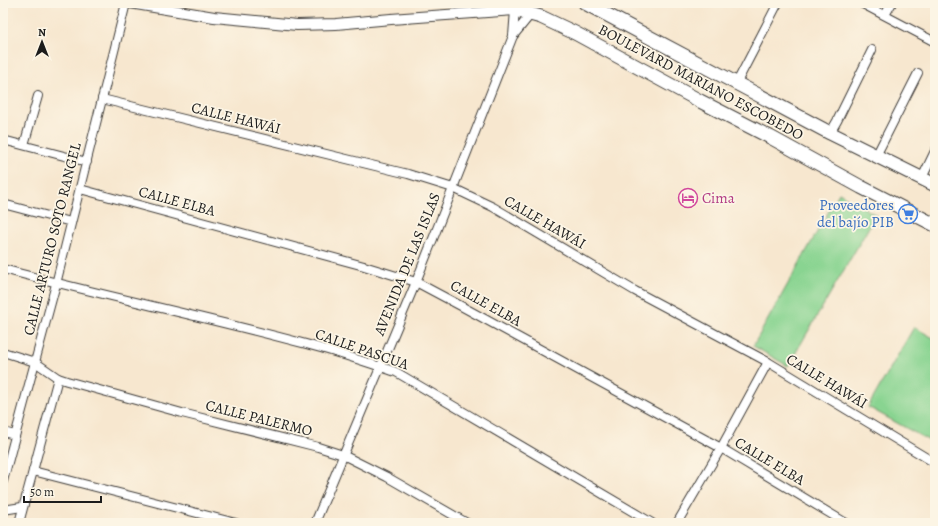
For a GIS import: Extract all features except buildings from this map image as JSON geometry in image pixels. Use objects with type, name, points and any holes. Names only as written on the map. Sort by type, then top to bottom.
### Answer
[{"type":"main road","name":"BOULEVARD MARIANO ESCOBEDO","points":[[585,3],[830,133],[935,185]]},
{"type":"main road","name":"BOULEVARD MARIANO ESCOBEDO","points":[[515,7],[533,9],[554,22],[700,101],[935,225]]},
{"type":"street","name":"CALLE ARTURO SOTO RANGEL","points":[[3,481],[14,435],[56,284],[126,3]]},
{"type":"street","name":"BOULEVARD MARIANO ESCOBEDO","points":[[130,3],[151,5],[214,17],[297,25],[336,24],[515,7]]},
{"type":"street","points":[[736,84],[778,3]]},
{"type":"street","points":[[861,3],[935,42]]},
{"type":"street","points":[[885,15],[892,3]]},
{"type":"street","name":"AVENIDA DE LAS ISLAS","points":[[513,36],[515,7]]},
{"type":"street","name":"AVENIDA DE LAS ISLAS","points":[[315,523],[342,455],[416,282],[513,36],[533,9]]},
{"type":"street","points":[[830,133],[872,50]]},
{"type":"street","points":[[876,156],[918,73]]},
{"type":"street","points":[[24,145],[38,96]]},
{"type":"street","name":"CALLE HAWÁI","points":[[102,99],[408,174],[453,188],[493,207],[635,291],[768,362],[935,463]]},
{"type":"street","points":[[3,140],[87,162]]},
{"type":"street","points":[[922,178],[935,151]]},
{"type":"street","name":"CALLE ELBA","points":[[80,189],[364,266],[416,282],[721,448],[846,523]]},
{"type":"street","points":[[3,204],[71,222]]},
{"type":"street","points":[[3,269],[56,284]]},
{"type":"street","name":"CALLE PASCUA","points":[[56,284],[306,344],[396,372],[652,523]]},
{"type":"street","points":[[3,352],[35,362]]},
{"type":"street","name":"CALLE PALERMO","points":[[35,362],[58,378],[182,413],[296,441],[342,455],[387,477],[467,523]]},
{"type":"street","points":[[677,523],[721,448],[768,362]]},
{"type":"street","points":[[19,523],[22,507],[58,378]]},
{"type":"street","points":[[3,432],[14,435]]},
{"type":"street","points":[[33,471],[236,523]]},
{"type":"street","points":[[3,510],[22,507]]},
{"type":"green space","points":[[839,193],[876,215],[788,366],[753,346]]},
{"type":"green space","points":[[914,327],[935,339],[935,444],[868,407]]},
{"type":"place","name":"Cima","points":[[688,198]]},
{"type":"place","name":"Proveedores del bajío PIB","points":[[908,214]]}]
